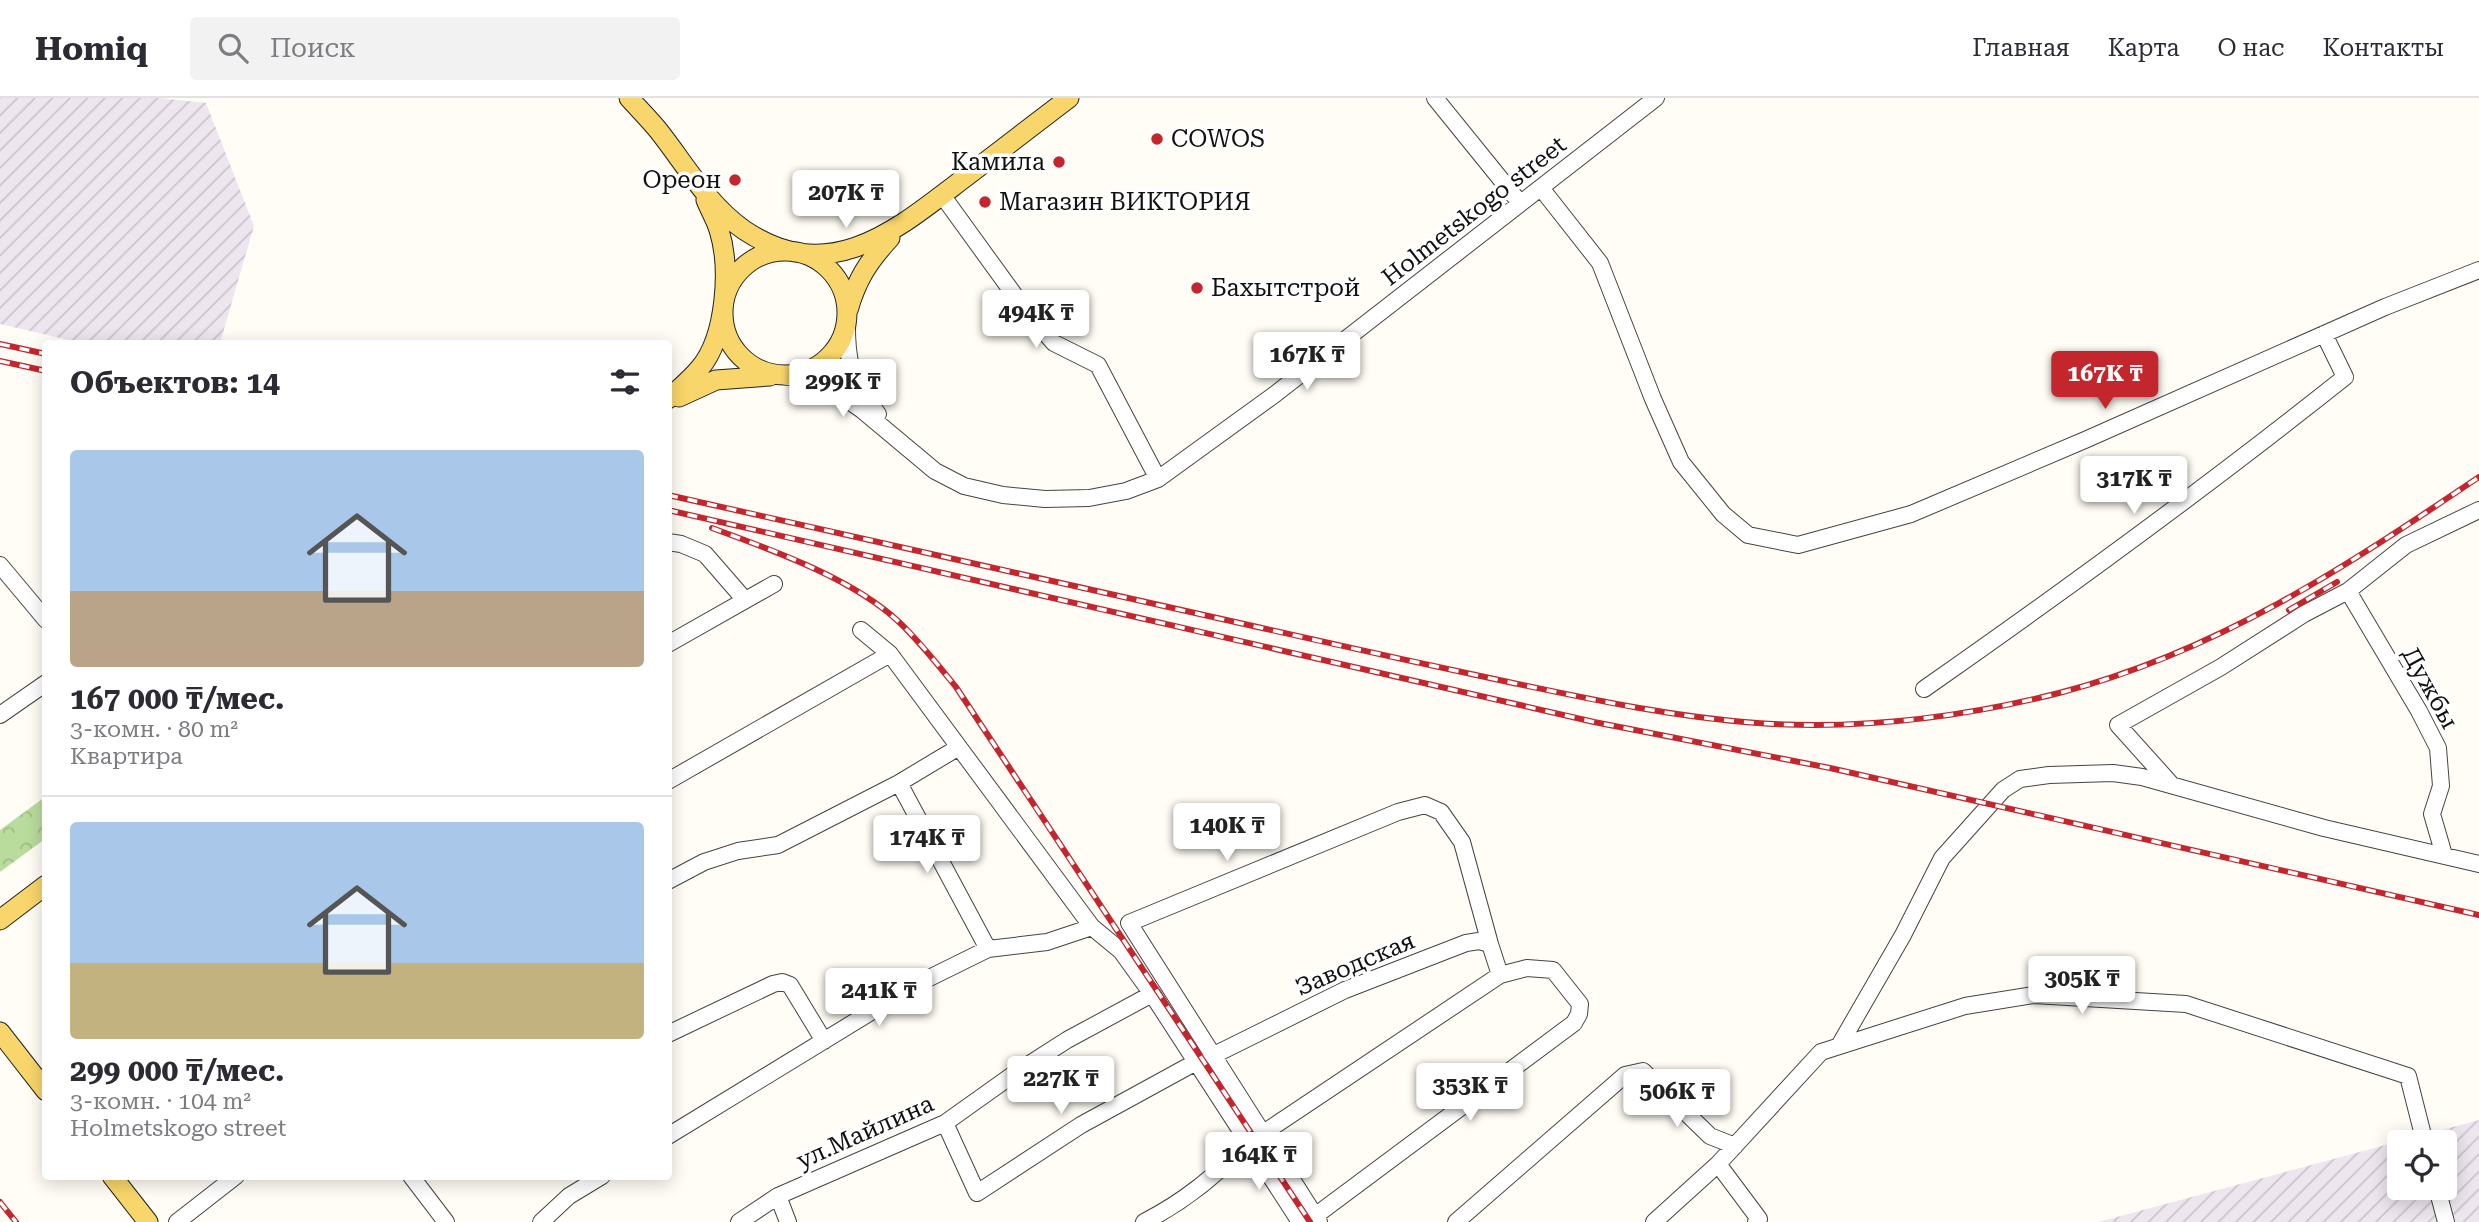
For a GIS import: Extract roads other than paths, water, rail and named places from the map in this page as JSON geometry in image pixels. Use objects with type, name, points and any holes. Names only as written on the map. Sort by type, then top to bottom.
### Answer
[{"type":"main road","points":[[629,98],[657,128],[702,190],[744,230],[771,244],[816,260],[830,271],[840,284],[847,316]]},
{"type":"main road","points":[[672,397],[702,367],[715,338],[728,287],[744,266],[769,253],[849,250],[868,244],[900,227],[1069,98]]},
{"type":"main road","points":[[702,190],[719,230],[725,263],[722,316],[725,332],[739,356],[762,371],[778,375]]},
{"type":"main road","points":[[672,399],[716,380],[735,376],[796,374],[812,369],[824,361],[840,342],[855,285],[871,259],[900,227]]},
{"type":"main road","points":[[0,920],[42,888]]},
{"type":"main road","points":[[0,1032],[42,1086]]},
{"type":"main road","points":[[115,1180],[148,1222]]},
{"type":"street","points":[[1435,98],[1520,203]]},
{"type":"street","name":"Holmetskogo street","points":[[912,453],[935,471],[964,486],[1003,495],[1045,499],[1090,498],[1126,492],[1158,479],[1274,396],[1656,98]]},
{"type":"street","points":[[1541,188],[1600,263],[1681,462],[1723,514],[1748,535],[1798,545],[1911,514],[2324,334],[2479,270]]},
{"type":"street","points":[[942,195],[1026,311],[1054,343],[1098,365],[1158,479]]},
{"type":"street","points":[[847,316],[846,345],[861,393],[912,453]]},
{"type":"street","points":[[1924,689],[2117,552],[2345,377],[2324,334]]},
{"type":"street","points":[[778,375],[812,381],[833,390],[862,410],[912,453]]},
{"type":"street","points":[[2171,785],[2118,725],[2221,667],[2304,614],[2348,591],[2406,545],[2478,514]]},
{"type":"street","points":[[672,543],[705,554],[745,600]]},
{"type":"street","points":[[0,565],[42,615]]},
{"type":"street","points":[[672,642],[774,584]]},
{"type":"street","name":"Дужбы","points":[[2348,591],[2438,748],[2441,786],[2431,814],[2444,855]]},
{"type":"street","points":[[861,630],[890,654],[1092,928],[1121,951],[1152,994],[1205,1058]]},
{"type":"street","points":[[672,779],[890,654]]},
{"type":"street","points":[[0,715],[42,686]]},
{"type":"street","points":[[672,879],[704,862],[738,851],[778,845],[899,783],[959,747]]},
{"type":"street","points":[[1839,1046],[1903,935],[1942,859],[2003,790],[2020,779],[2087,774],[2142,777],[2324,828],[2479,864]]},
{"type":"street","points":[[899,783],[989,950]]},
{"type":"street","points":[[1144,1222],[1195,1192],[1256,1138],[1500,975],[1527,968],[1553,970],[1580,1004],[1574,1023],[1312,1220],[1256,1138],[1205,1058],[1129,923],[1398,812],[1425,805],[1441,812],[1462,842],[1500,975]]},
{"type":"street","points":[[672,1134],[915,985],[989,950],[1047,942],[1092,928]]},
{"type":"street","name":"Заводская","points":[[945,1123],[977,1193],[1081,1125],[1205,1058],[1345,990],[1466,943],[1490,943]]},
{"type":"street","points":[[672,1032],[782,982],[790,985],[824,1041]]},
{"type":"street","name":"ул.Майлина","points":[[739,1222],[778,1196],[945,1123],[1067,1040],[1152,994]]},
{"type":"street","points":[[1654,1222],[1718,1164],[1821,1052],[1965,1006],[2034,995],[2186,1004],[2408,1076],[2422,1130]]},
{"type":"street","points":[[1456,1222],[1625,1076],[1643,1071],[1710,1136],[1735,1146]]},
{"type":"street","points":[[1718,1164],[1759,1219],[1756,1222]]},
{"type":"street","points":[[177,1222],[231,1180]]},
{"type":"street","points":[[414,1180],[446,1222]]},
{"type":"street","points":[[541,1222],[569,1196],[595,1180]]},
{"type":"street","points":[[778,1196],[788,1222]]},
{"type":"street","points":[[2440,1200],[2446,1222]]},
{"type":"railway","points":[[0,344],[42,353]]},
{"type":"railway","points":[[0,361],[42,370]]},
{"type":"railway","points":[[672,496],[1574,696],[1726,720],[1833,725],[1909,720],[2022,702],[2117,675],[2173,654],[2227,630],[2329,574],[2479,477]]},
{"type":"railway","points":[[672,511],[1594,722],[1830,768],[2479,915]]},
{"type":"railway","points":[[712,528],[810,567],[858,592],[899,622],[929,654],[956,687],[1310,1222]]},
{"type":"railway","points":[[2289,610],[2337,582]]},
{"type":"railway","points":[[0,1202],[16,1222]]},
{"type":"place","name":"COWOS","points":[[1157,139]]},
{"type":"place","name":"Камила","points":[[1059,162]]},
{"type":"place","name":"Ореон","points":[[735,180]]},
{"type":"place","name":"Магазин ВИКТОРИЯ","points":[[985,202]]},
{"type":"place","name":"Бахытстрой","points":[[1197,288]]}]
